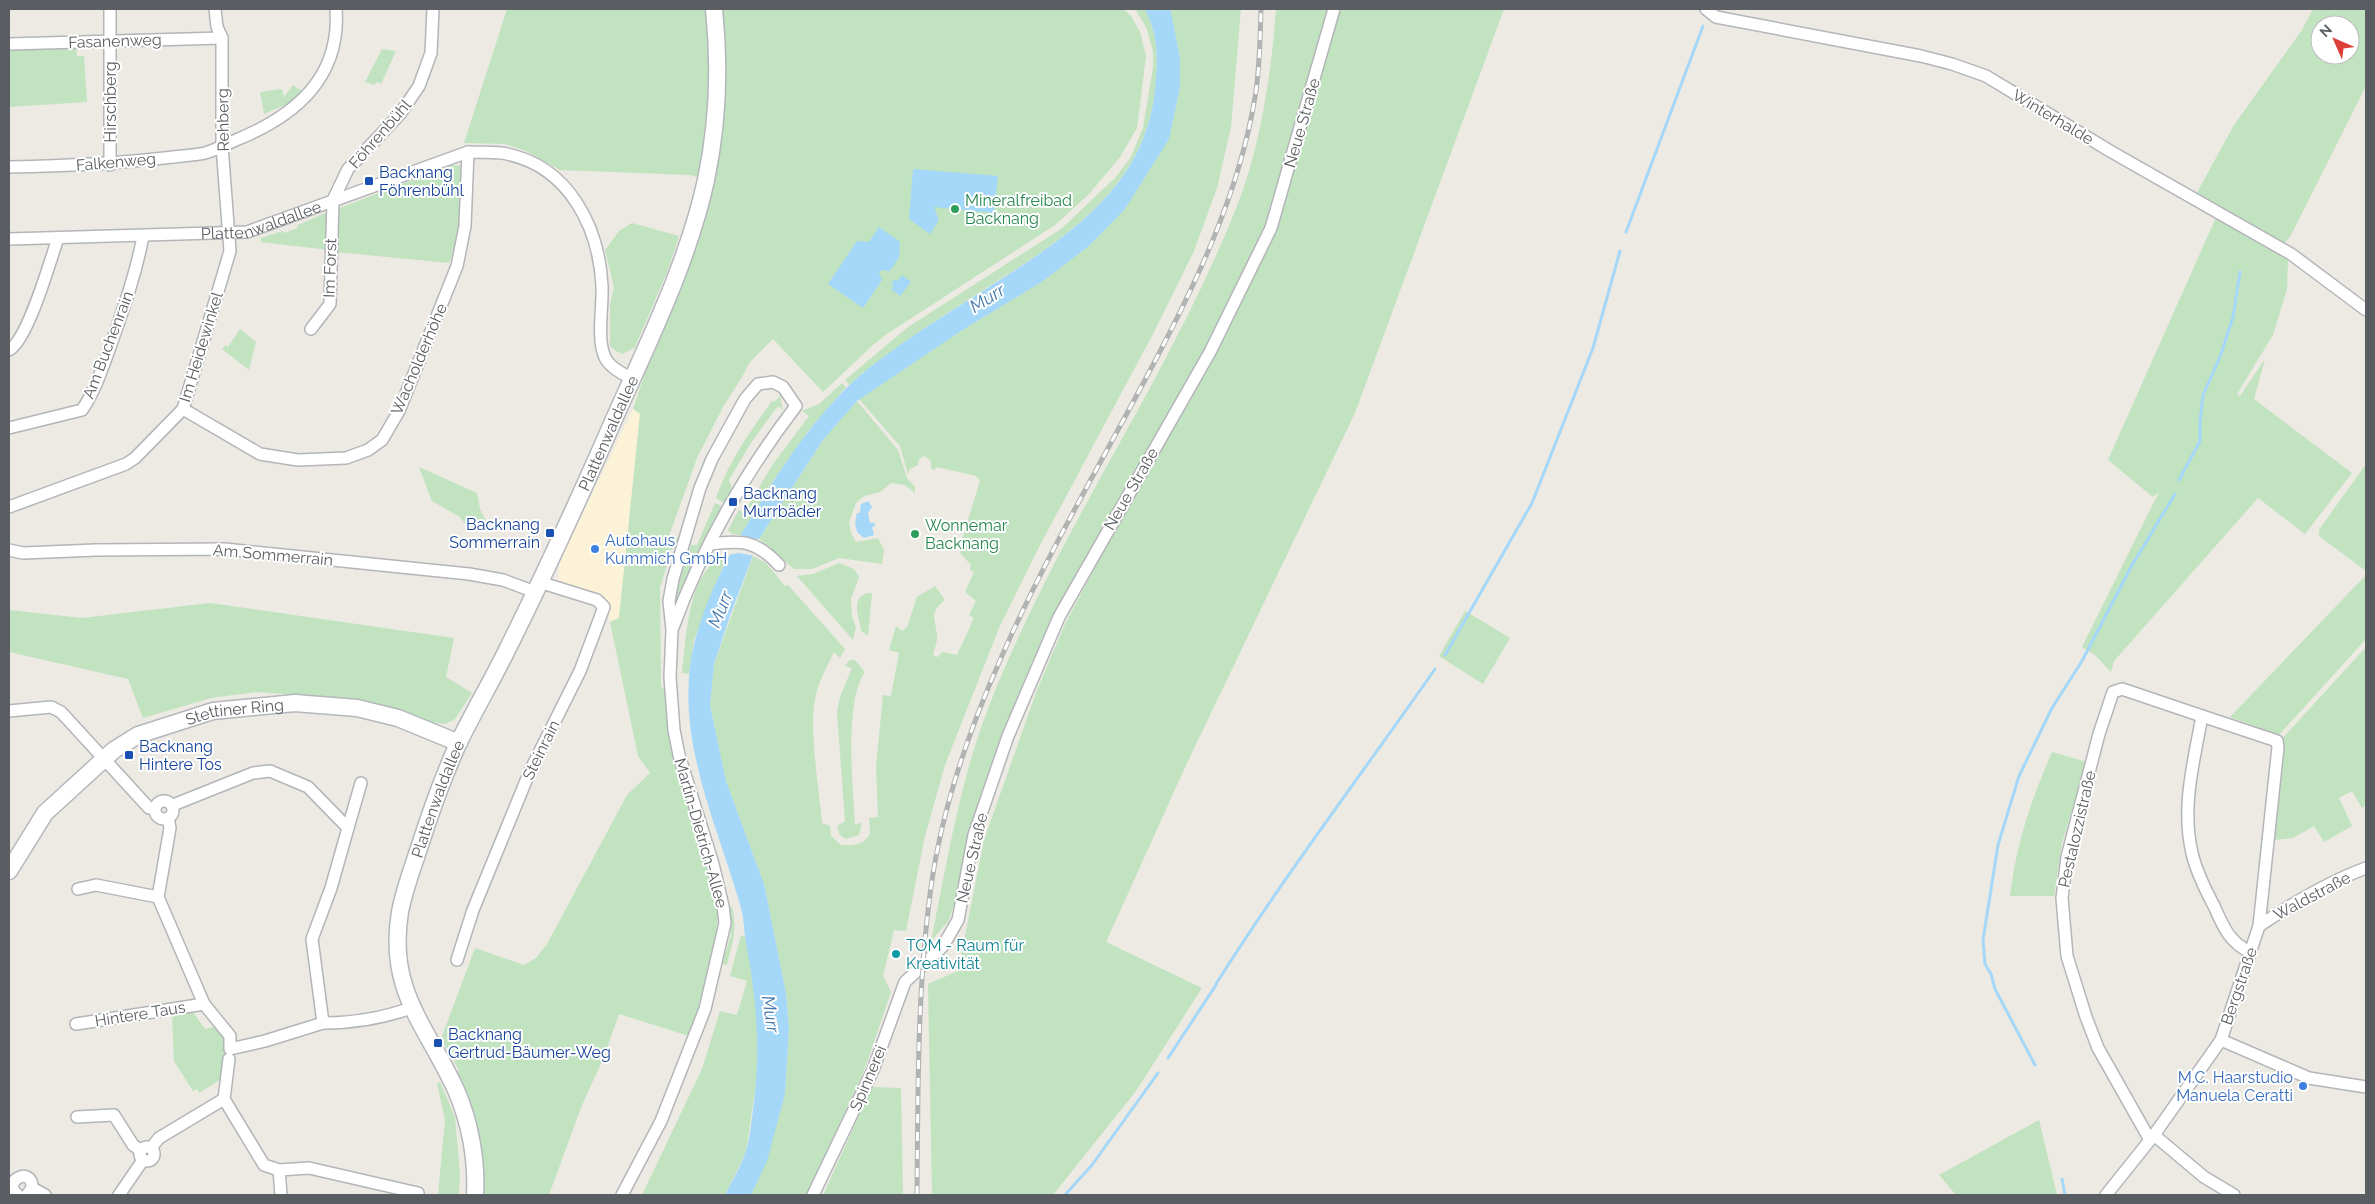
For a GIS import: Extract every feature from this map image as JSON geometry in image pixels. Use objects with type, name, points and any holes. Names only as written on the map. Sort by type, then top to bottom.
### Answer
[{"type":"street","name":"Hirschberg","points":[[110,9],[110,165]]},
{"type":"street","name":"Rehberg","points":[[215,9],[217,28],[222,38],[222,146],[228,233]]},
{"type":"street","name":"Falkenweg","points":[[9,167],[110,165],[205,152],[278,120],[296,107],[312,88],[326,66],[333,44],[336,9]]},
{"type":"street","name":"Föhrenbühl","points":[[333,200],[348,169],[400,114],[419,86],[431,53],[433,9]]},
{"type":"street","points":[[632,379],[675,276],[695,219],[706,179],[717,96],[718,48],[714,9]]},
{"type":"street","name":"Neue Straße","points":[[924,963],[943,946],[958,920],[974,835],[1008,736],[1059,617],[1210,352],[1270,228],[1334,9]]},
{"type":"street","name":"Winterhalde","points":[[1706,9],[1716,17],[1921,56],[1986,76],[2286,251],[2366,310]]},
{"type":"street","name":"Fasanenweg","points":[[9,44],[222,38]]},
{"type":"street","name":"Plattenwaldallee","points":[[9,239],[248,232],[468,152],[505,153],[522,158],[544,169],[556,178],[574,197],[584,214],[597,254],[601,280],[601,345],[604,356],[609,364],[632,379],[569,522],[440,784],[400,910],[398,948],[402,983],[411,1008],[455,1089],[465,1114],[471,1140],[475,1195]]},
{"type":"street","name":"Wacholderhöhe","points":[[183,409],[260,454],[298,460],[346,458],[368,450],[382,440],[399,411],[457,266],[465,226],[468,152]]},
{"type":"street","name":"Im Forst","points":[[311,329],[330,304],[333,200]]},
{"type":"street","name":"Im Heidewinkel","points":[[9,507],[126,464],[135,458],[183,409],[230,251],[228,233]]},
{"type":"street","name":"Am Buchenrain","points":[[9,428],[82,410],[92,395],[117,328],[138,263],[143,236]]},
{"type":"street","points":[[12,348],[25,333],[58,238]]},
{"type":"street","name":"Martin-Dietrich-Allee","points":[[622,1195],[661,1121],[705,1008],[725,924],[723,906],[712,864],[678,755],[674,730],[670,677],[672,630],[669,601],[673,579],[691,514],[712,459],[737,411],[756,385],[767,381],[778,384],[790,394],[796,406],[762,453],[710,544],[691,580],[672,630]]},
{"type":"street","points":[[710,544],[742,542],[756,546],[779,565]]},
{"type":"street","name":"Am Sommerrain","points":[[9,550],[24,553],[96,550],[225,549],[469,574],[537,587]]},
{"type":"street","name":"Steinrain","points":[[457,960],[473,910],[526,780],[580,671],[604,607],[597,600],[537,587]]},
{"type":"street","name":"Pestalozzistraße","points":[[2152,1138],[2098,1048],[2089,1025],[2067,956],[2062,898],[2067,857],[2099,734],[2113,692],[2122,689],[2202,716]]},
{"type":"street","name":"Stettiner Ring","points":[[9,871],[45,814],[124,742],[138,734],[213,711],[294,703],[357,708],[398,718],[459,743]]},
{"type":"street","points":[[9,711],[51,706],[61,712],[149,808],[155,808]]},
{"type":"street","points":[[2202,716],[2187,796],[2192,854],[2201,879],[2228,936],[2238,946],[2250,952]]},
{"type":"street","name":"Bergstraße","points":[[2106,1195],[2152,1138],[2221,1040],[2259,926],[2278,747],[2277,741],[2202,716]]},
{"type":"street","points":[[173,805],[252,772],[270,772],[308,787],[348,828]]},
{"type":"street","points":[[323,1023],[312,939],[331,888],[361,783]]},
{"type":"street","points":[[163,800],[173,805],[174,811],[168,818],[162,819],[157,816],[155,808],[158,803],[163,800]]},
{"type":"street","points":[[168,818],[170,828],[158,897],[204,1004],[211,1017],[230,1036],[230,1048],[265,1041],[323,1023],[344,1023],[389,1015],[411,1008]]},
{"type":"street","name":"Waldstraße","points":[[2259,926],[2313,892],[2366,868]]},
{"type":"street","points":[[78,889],[96,885],[158,897]]},
{"type":"street","name":"Spinnerei","points":[[813,1195],[873,1070],[905,982],[924,963]]},
{"type":"street","name":"Hintere Taus","points":[[76,1024],[204,1004]]},
{"type":"street","points":[[2221,1040],[2309,1078],[2366,1087]]},
{"type":"street","points":[[229,1059],[224,1099],[264,1165],[280,1170],[308,1168],[418,1193]]},
{"type":"street","points":[[118,1195],[145,1153],[159,1138],[224,1099]]},
{"type":"street","points":[[77,1116],[114,1115],[133,1145],[145,1153]]},
{"type":"street","points":[[2152,1138],[2204,1177],[2234,1195]]},
{"type":"street","points":[[280,1170],[281,1195]]},
{"type":"street","points":[[18,1195],[12,1188],[11,1180],[21,1176],[27,1177],[32,1182],[30,1192],[44,1195]]},
{"type":"shaded area","points":[[633,409],[640,414],[619,618],[610,622],[607,606],[599,595],[558,581],[560,560]]},
{"type":"green space","points":[[507,9],[1124,9],[1131,16],[1140,32],[1146,56],[1137,128],[1120,157],[1089,194],[1055,225],[887,334],[823,392],[773,339],[749,363],[723,407],[697,458],[669,536],[679,538],[678,543],[673,544],[660,588],[661,686],[665,691],[670,734],[679,772],[685,795],[697,821],[701,845],[718,909],[716,940],[701,1001],[689,1036],[619,1014],[604,1057],[582,1105],[549,1195],[481,1195],[455,1075],[459,1070],[441,1039],[475,948],[524,965],[536,958],[547,944],[627,795],[650,773],[638,756],[610,622],[619,618],[640,414],[633,409],[709,181],[690,175],[560,170],[526,151],[505,144],[464,143]]},
{"type":"green space","points":[[1135,9],[1145,9],[1155,37],[1157,56],[1156,86],[1148,125],[1133,159],[1113,189],[1088,215],[1060,238],[1030,260],[906,341],[849,385],[845,380],[908,327],[1061,229],[1115,178],[1131,157],[1143,128],[1153,67],[1153,51],[1146,27]]},
{"type":"green space","points":[[1170,9],[1241,9],[1231,127],[1217,188],[1194,251],[1154,332],[1039,547],[999,628],[945,765],[925,836],[906,931],[894,930],[883,976],[891,992],[864,1071],[807,1195],[750,1195],[785,1094],[789,1029],[786,993],[764,884],[726,781],[710,705],[714,664],[753,556],[766,563],[785,586],[788,585],[845,649],[840,658],[834,652],[816,693],[813,713],[815,760],[822,823],[830,826],[831,836],[841,845],[854,845],[865,841],[870,834],[869,818],[878,817],[876,767],[883,695],[891,696],[899,653],[889,650],[896,626],[902,631],[907,627],[917,597],[935,586],[945,600],[939,605],[935,613],[937,642],[933,655],[938,657],[942,652],[957,655],[974,618],[969,615],[976,601],[965,592],[974,572],[970,570],[971,565],[959,549],[980,481],[976,476],[937,467],[934,470],[931,469],[931,461],[925,456],[919,459],[918,465],[910,469],[908,474],[900,446],[859,399],[961,331],[1043,281],[1089,246],[1125,209],[1169,138],[1180,88],[1180,58]]},
{"type":"green space","points":[[1276,9],[1327,9],[1268,225],[1204,353],[1054,615],[1001,735],[973,818],[956,898],[949,920],[931,941],[950,844],[967,772],[980,730],[1002,673],[1061,551],[1192,307],[1216,257],[1237,206],[1252,160],[1264,109]]},
{"type":"green space","points":[[1339,9],[1504,9],[1355,413],[1187,763],[1106,942],[1202,988],[1136,1091],[1053,1195],[932,1195],[928,984],[958,971],[984,840],[1037,690],[1066,622],[1275,229]]},
{"type":"green space","points":[[2313,9],[2366,9],[2366,86],[2290,237],[2284,243],[2223,215],[2288,260],[2287,289],[2273,335],[2237,394],[2240,396],[2265,359],[2254,399],[2352,473],[2305,534],[2258,498],[2114,661],[2111,672],[2095,655],[2082,647],[2159,492],[2153,497],[2108,460],[2218,213],[2195,196],[2234,125],[2302,30]]},
{"type":"green space","points":[[76,48],[77,56],[84,56],[87,102],[9,107],[9,50]]},
{"type":"green space","points":[[382,49],[396,51],[381,84],[377,82],[374,85],[365,82]]},
{"type":"green space","points":[[293,85],[302,91],[286,107],[285,105],[264,114],[260,92],[282,89],[284,97]]},
{"type":"green space","points":[[452,165],[461,166],[462,201],[458,229],[449,263],[336,252],[337,209]]},
{"type":"green space","points":[[330,211],[329,250],[261,242],[261,238],[282,231],[285,233]]},
{"type":"green space","points":[[632,223],[679,236],[668,270],[635,347],[623,354],[610,346],[610,305],[614,287],[605,250],[619,231]]},
{"type":"green space","points":[[240,329],[256,342],[249,370],[222,349],[226,345],[228,347]]},
{"type":"green space","points":[[842,383],[846,387],[807,433],[769,487],[741,535],[732,534],[728,530],[739,510],[742,512],[746,505],[748,506],[773,464],[809,416],[802,411],[819,404]]},
{"type":"green space","points":[[780,396],[783,411],[779,406],[774,411],[749,446],[729,480],[732,488],[724,503],[716,498],[733,460],[772,401],[774,402]]},
{"type":"green space","points":[[857,401],[898,450],[907,478],[915,487],[915,493],[905,485],[891,483],[880,492],[864,496],[856,503],[849,522],[851,533],[856,542],[878,538],[884,550],[882,564],[839,558],[812,569],[794,569],[759,539],[823,440]]},
{"type":"green space","points":[[2366,464],[2366,571],[2319,536],[2319,530]]},
{"type":"green space","points":[[419,467],[477,493],[480,509],[487,523],[471,531],[460,517],[432,501]]},
{"type":"green space","points":[[715,503],[724,507],[688,574],[678,602],[675,603],[673,600],[691,545],[697,545]]},
{"type":"green space","points":[[728,554],[694,640],[689,674],[682,673],[688,623],[697,588],[704,574],[714,562]]},
{"type":"green space","points":[[839,563],[854,569],[859,577],[851,599],[852,617],[856,627],[853,640],[797,576],[813,574]]},
{"type":"green space","points":[[2365,576],[2366,639],[2279,735],[2230,717]]},
{"type":"green space","points":[[872,593],[868,636],[861,631],[857,604],[862,596]]},
{"type":"green space","points":[[210,603],[454,638],[446,677],[472,693],[455,719],[445,724],[418,720],[382,706],[343,698],[256,692],[211,698],[143,718],[128,679],[9,652],[9,610],[82,618]]},
{"type":"green space","points":[[1465,611],[1510,638],[1483,684],[1439,656]]},
{"type":"green space","points":[[2366,647],[2366,805],[2362,808],[2352,791],[2339,798],[2352,826],[2324,842],[2314,826],[2293,838],[2274,840],[2283,742],[2281,740]]},
{"type":"green space","points":[[850,660],[855,660],[865,672],[858,685],[854,703],[851,746],[855,825],[862,822],[859,835],[846,839],[840,835],[837,826],[845,821],[837,712],[840,697],[852,668],[845,666]]},
{"type":"green space","points":[[2052,752],[2087,762],[2062,843],[2054,896],[2010,896],[2016,857],[2025,822]]},
{"type":"green space","points":[[729,907],[732,907],[734,914],[734,929],[727,965],[722,964],[731,935]]},
{"type":"green space","points":[[741,935],[746,938],[754,984],[758,1027],[758,1070],[746,1152],[725,1195],[642,1195],[702,1069],[720,1011],[737,1015],[747,981],[730,976]]},
{"type":"green space","points":[[193,1012],[205,1029],[215,1027],[225,1039],[223,1078],[199,1093],[197,1089],[193,1091],[174,1061],[172,1016]]},
{"type":"green space","points":[[440,1082],[455,1117],[460,1174],[459,1195],[438,1195],[445,1120],[437,1083]]},
{"type":"green space","points":[[872,1087],[901,1088],[903,1195],[823,1195]]},
{"type":"green space","points":[[2039,1120],[2057,1195],[1956,1195],[1939,1175]]},
{"type":"water","name":"Murr","points":[[1145,9],[1170,9],[1180,58],[1180,88],[1169,139],[1125,209],[1089,246],[1043,281],[961,331],[857,401],[823,440],[759,539],[731,613],[714,664],[710,705],[726,781],[764,884],[786,993],[789,1029],[785,1094],[767,1161],[751,1195],[725,1195],[742,1162],[748,1141],[757,1067],[757,1026],[742,912],[705,794],[692,736],[689,707],[689,677],[692,653],[706,606],[726,561],[763,498],[808,431],[835,399],[863,373],[901,345],[1029,261],[1059,239],[1087,216],[1112,190],[1132,161],[1147,128],[1155,90],[1157,68],[1155,39],[1150,19]]},
{"type":"water","points":[[913,169],[998,176],[994,213],[934,207],[939,220],[930,234],[909,219]]},
{"type":"water","points":[[879,227],[900,242],[899,257],[890,271],[882,270],[879,273],[882,280],[863,308],[828,284],[857,241],[869,242]]},
{"type":"water","points":[[902,275],[911,282],[900,296],[891,289],[894,286],[891,284]]},
{"type":"water","points":[[868,501],[872,507],[868,513],[870,523],[875,523],[875,526],[872,527],[874,535],[864,538],[857,532],[855,523],[857,513],[860,513],[861,504]]},
{"type":"pier","points":[[738,535],[761,540],[755,556],[739,553],[725,555]]},
{"type":"waterway","points":[[1626,232],[1703,26]]},
{"type":"waterway","points":[[1445,655],[1532,503],[1593,348],[1620,251]]},
{"type":"waterway","points":[[2179,480],[2200,441],[2203,395],[2220,357],[2233,317],[2240,272]]},
{"type":"waterway","points":[[2035,1065],[1995,989],[1991,974],[1985,964],[1983,940],[1998,845],[2019,776],[2052,708],[2082,661],[2131,567],[2175,494]]},
{"type":"waterway","points":[[1216,984],[1296,865],[1435,669]]},
{"type":"waterway","points":[[1168,1058],[1216,985]]},
{"type":"waterway","points":[[1065,1195],[1092,1165],[1158,1073]]},
{"type":"waterway","points":[[2062,1179],[2065,1195]]},
{"type":"railway","points":[[917,1195],[919,1041],[926,925],[936,857],[958,770],[978,713],[1017,622],[1052,551],[1164,345],[1212,242],[1226,206],[1248,134],[1258,75],[1261,9]]},
{"type":"place","name":"Backnang Föhrenbühl","points":[[369,181]]},
{"type":"place","name":"Mineralfreibad Backnang","points":[[955,209]]},
{"type":"place","name":"Backnang Murrbäder","points":[[733,502]]},
{"type":"place","name":"Backnang Sommerrain","points":[[550,533]]},
{"type":"place","name":"Wonnemar Backnang","points":[[915,534]]},
{"type":"place","name":"Autohaus Kummich GmbH","points":[[595,549]]},
{"type":"place","name":"Backnang Hintere Tos","points":[[129,755]]},
{"type":"place","name":"TOM - Raum für Kreativität","points":[[896,954]]},
{"type":"place","name":"Backnang Gertrud-Bäumer-Weg","points":[[438,1043]]},
{"type":"place","name":"M.C. Haarstudio Manuela Ceratti","points":[[2303,1086]]}]
